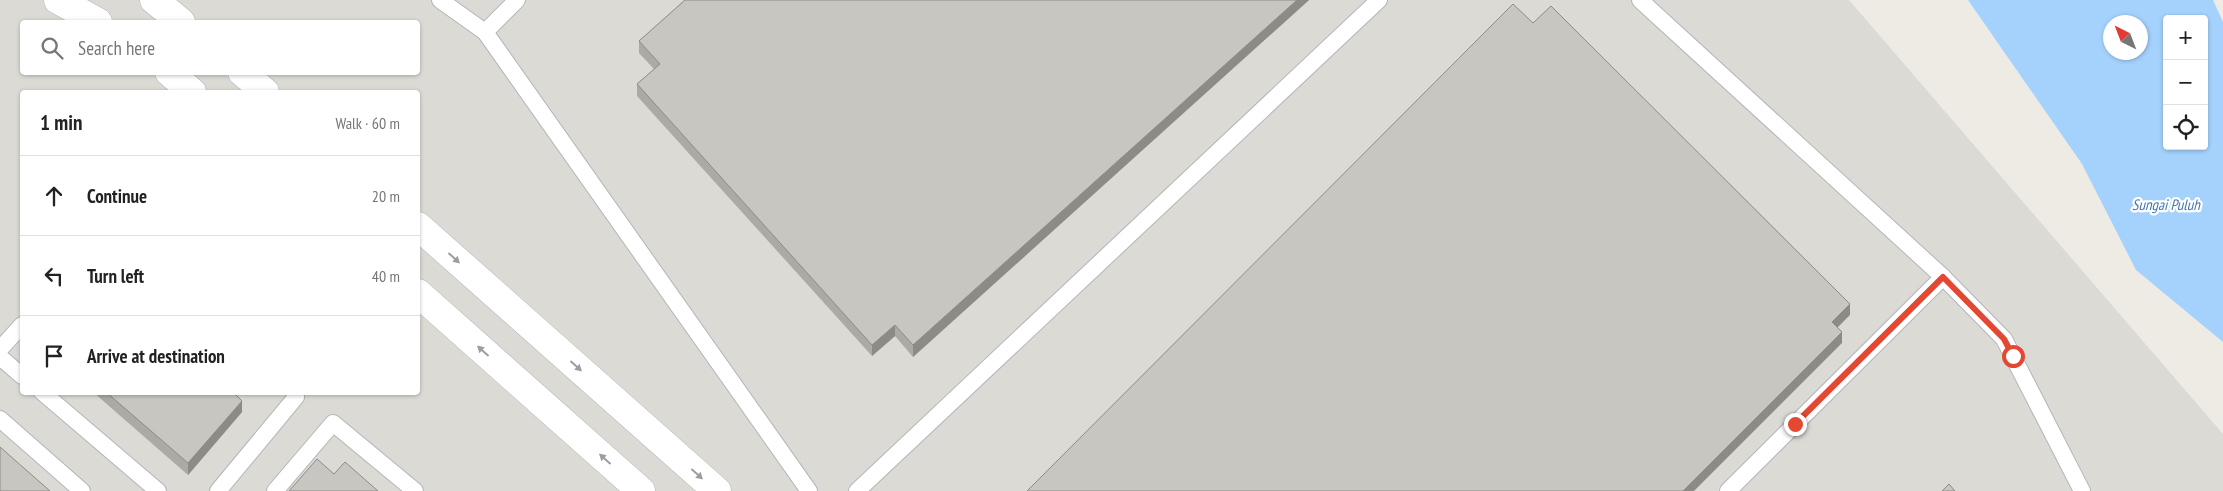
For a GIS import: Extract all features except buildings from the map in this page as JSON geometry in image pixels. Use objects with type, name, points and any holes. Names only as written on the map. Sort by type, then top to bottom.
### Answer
[{"type":"street","points":[[58,0],[94,20]]},
{"type":"street","points":[[84,0],[109,20]]},
{"type":"street","points":[[154,0],[179,20]]},
{"type":"street","points":[[172,75],[190,90]]},
{"type":"street","points":[[245,75],[263,90]]},
{"type":"street","points":[[420,228],[717,491]]},
{"type":"street","points":[[420,295],[641,491]]},
{"type":"lane","points":[[440,0],[485,32],[809,491]]},
{"type":"lane","points":[[485,32],[517,0]]},
{"type":"lane","points":[[857,491],[1379,0]]},
{"type":"lane","points":[[1640,0],[1943,277],[2004,339],[2082,491]]},
{"type":"lane","points":[[1728,491],[1943,277]]},
{"type":"lane","points":[[0,349],[20,327]]},
{"type":"lane","points":[[0,357],[20,374]]},
{"type":"lane","points":[[46,395],[158,491]]},
{"type":"lane","points":[[218,491],[296,398],[295,395]]},
{"type":"lane","points":[[0,418],[82,491]]},
{"type":"lane","points":[[275,491],[333,423],[415,491]]},
{"type":"shaded area","points":[[0,0],[1849,0],[2223,434],[2223,491],[0,491]]},
{"type":"water","name":"Sungai Puluh","points":[[1968,0],[2213,0],[2223,22],[2223,342],[2136,270],[2082,164]]},
{"type":"route","points":[[1795,424],[1943,277],[2004,339],[2013,356]]}]
